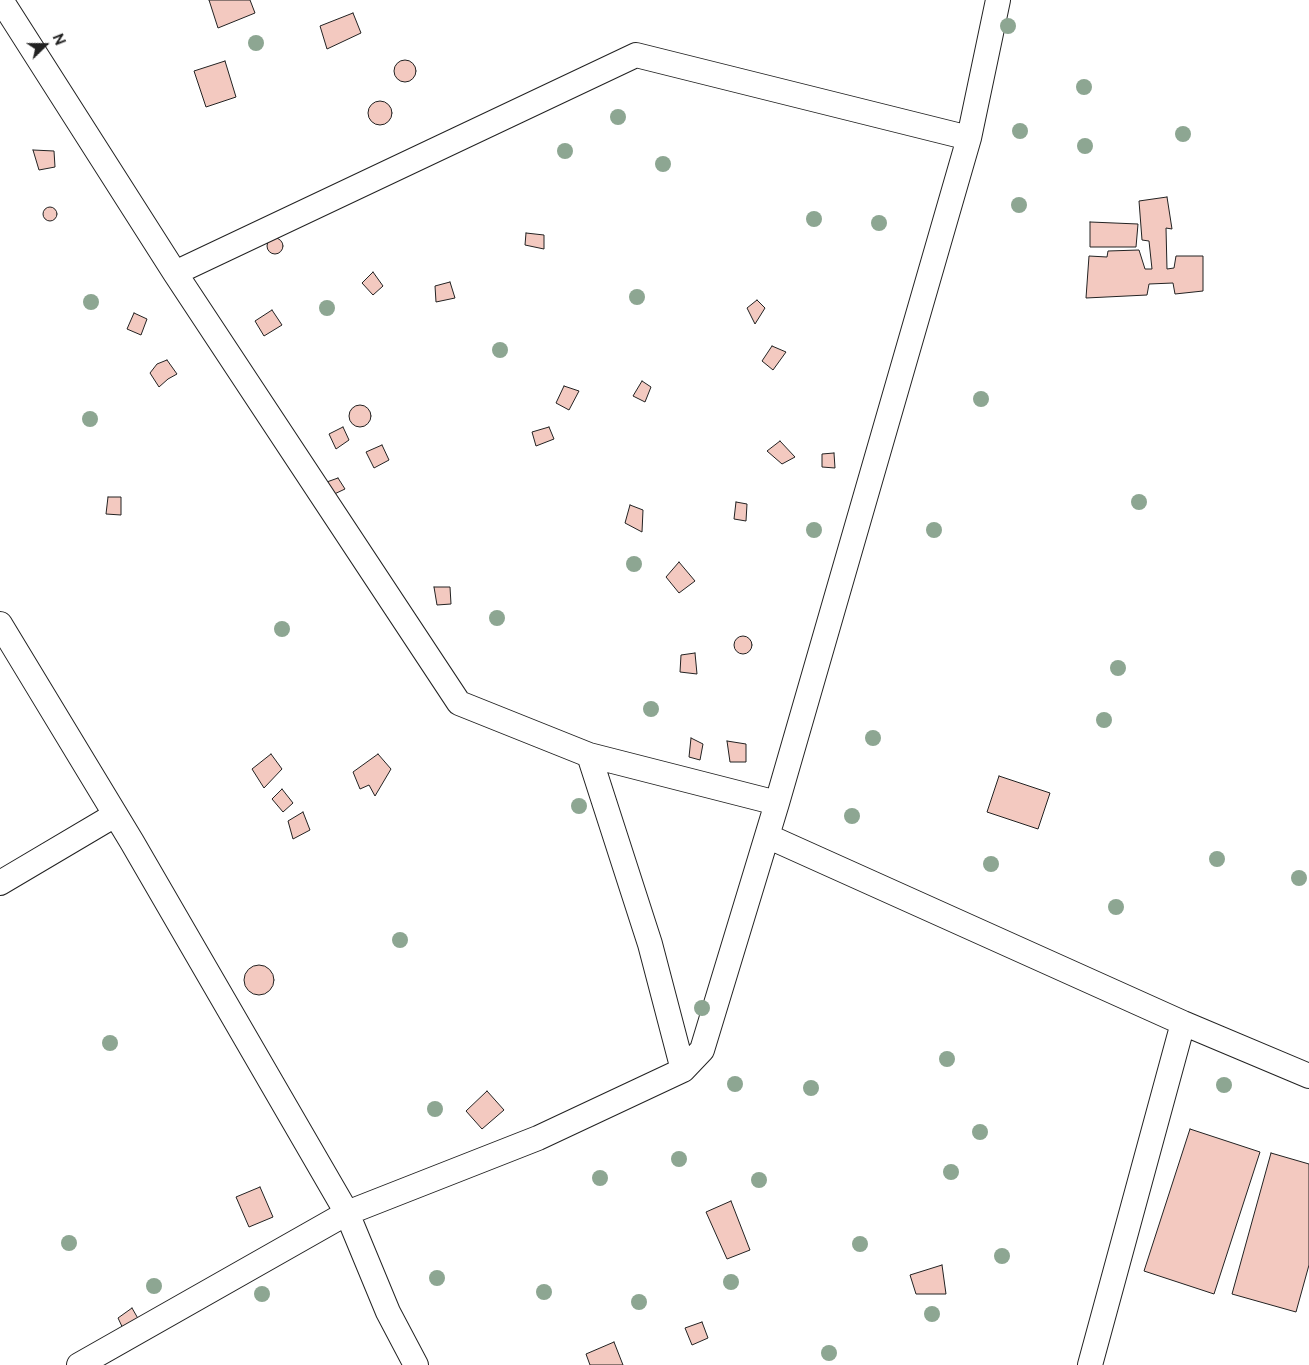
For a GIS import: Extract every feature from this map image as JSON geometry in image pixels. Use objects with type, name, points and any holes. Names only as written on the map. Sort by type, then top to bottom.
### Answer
[{"type":"street","points":[[1,0],[175,272],[459,703],[589,755],[777,803]]},
{"type":"street","points":[[79,1365],[347,1212],[538,1138],[683,1070],[702,1050],[777,803],[969,138],[998,0]]},
{"type":"street","points":[[175,272],[636,55],[969,138]]},
{"type":"street","points":[[0,624],[132,842],[347,1212],[388,1312],[416,1365]]},
{"type":"street","points":[[589,755],[650,944],[683,1070]]},
{"type":"street","points":[[0,882],[115,815]]},
{"type":"street","points":[[767,836],[1183,1022],[1309,1076]]},
{"type":"street","points":[[1090,1365],[1183,1022]]},
{"type":"building","points":[[209,0],[250,0],[255,13],[218,28]]},
{"type":"building","points":[[353,13],[361,33],[327,49],[320,26]]},
{"type":"building","points":[[405,60],[413,63],[416,71],[413,79],[405,82],[397,79],[394,71],[397,63]]},
{"type":"building","points":[[225,61],[236,97],[206,107],[194,71]]},
{"type":"building","points":[[380,101],[388,105],[392,113],[388,121],[380,125],[372,121],[368,113],[372,105]]},
{"type":"building","points":[[33,150],[54,151],[55,167],[39,170]]},
{"type":"building","points":[[1167,197],[1172,229],[1166,228],[1167,269],[1174,268],[1176,256],[1203,256],[1203,291],[1175,294],[1173,283],[1149,284],[1147,295],[1086,298],[1089,256],[1107,257],[1108,251],[1139,250],[1145,269],[1152,269],[1149,241],[1142,240],[1139,201]]},
{"type":"building","points":[[47,207],[53,207],[57,214],[53,221],[47,221],[43,217],[43,211]]},
{"type":"building","points":[[1090,222],[1138,224],[1136,247],[1090,247]]},
{"type":"building","points":[[526,233],[544,235],[544,249],[525,245]]},
{"type":"building","points":[[275,238],[281,240],[283,246],[281,252],[275,254],[269,252],[267,246],[269,240]]},
{"type":"building","points":[[373,272],[383,286],[373,295],[362,283]]},
{"type":"building","points":[[450,282],[455,298],[436,302],[435,286]]},
{"type":"building","points":[[757,300],[765,308],[755,324],[747,308]]},
{"type":"building","points":[[272,310],[282,325],[264,336],[255,321]]},
{"type":"building","points":[[134,313],[147,319],[141,335],[127,329]]},
{"type":"building","points":[[772,346],[786,352],[773,370],[762,361]]},
{"type":"building","points":[[167,360],[177,374],[159,387],[150,373],[157,364]]},
{"type":"building","points":[[642,381],[651,387],[645,402],[633,396]]},
{"type":"building","points":[[564,386],[579,391],[569,410],[556,403]]},
{"type":"building","points":[[360,405],[370,412],[371,416],[364,426],[360,427],[350,420],[349,416],[356,406]]},
{"type":"building","points":[[343,427],[349,440],[336,449],[329,434]]},
{"type":"building","points":[[549,427],[554,439],[536,446],[532,432]]},
{"type":"building","points":[[780,441],[795,457],[782,464],[767,451]]},
{"type":"building","points":[[382,445],[389,460],[374,468],[366,452]]},
{"type":"building","points":[[834,453],[835,468],[822,467],[822,454]]},
{"type":"building","points":[[338,478],[345,489],[328,497],[324,483]]},
{"type":"building","points":[[108,497],[121,497],[121,515],[106,514]]},
{"type":"building","points":[[736,502],[747,504],[746,521],[734,519]]},
{"type":"building","points":[[630,505],[643,510],[642,532],[625,523]]},
{"type":"building","points":[[679,562],[695,581],[679,593],[666,577]]},
{"type":"building","points":[[434,587],[450,587],[451,604],[437,605]]},
{"type":"building","points":[[743,636],[749,639],[752,645],[749,651],[743,654],[737,651],[734,645],[737,639]]},
{"type":"building","points":[[695,653],[697,674],[680,672],[681,655]]},
{"type":"building","points":[[691,738],[703,744],[700,760],[689,757]]},
{"type":"building","points":[[727,741],[746,744],[746,762],[730,762]]},
{"type":"building","points":[[271,754],[282,769],[264,788],[252,769]]},
{"type":"building","points":[[378,754],[391,769],[375,796],[369,785],[360,789],[353,772]]},
{"type":"building","points":[[999,776],[1050,793],[1038,829],[987,812]]},
{"type":"building","points":[[282,789],[293,803],[283,812],[272,799]]},
{"type":"building","points":[[303,812],[310,830],[293,839],[288,821]]},
{"type":"building","points":[[259,965],[269,970],[274,980],[269,990],[259,995],[249,990],[244,980],[249,970]]},
{"type":"building","points":[[487,1091],[504,1110],[482,1129],[466,1111]]},
{"type":"building","points":[[1190,1129],[1260,1152],[1214,1294],[1144,1271]]},
{"type":"building","points":[[1271,1153],[1309,1164],[1309,1265],[1296,1312],[1232,1294]]},
{"type":"building","points":[[260,1187],[273,1217],[249,1227],[236,1197]]},
{"type":"building","points":[[731,1201],[750,1250],[727,1259],[706,1212]]},
{"type":"building","points":[[942,1265],[946,1294],[916,1294],[910,1275]]},
{"type":"building","points":[[132,1308],[140,1322],[126,1335],[118,1318]]},
{"type":"building","points":[[702,1322],[708,1338],[692,1345],[685,1328]]},
{"type":"building","points":[[614,1342],[623,1365],[590,1365],[586,1354]]}]
